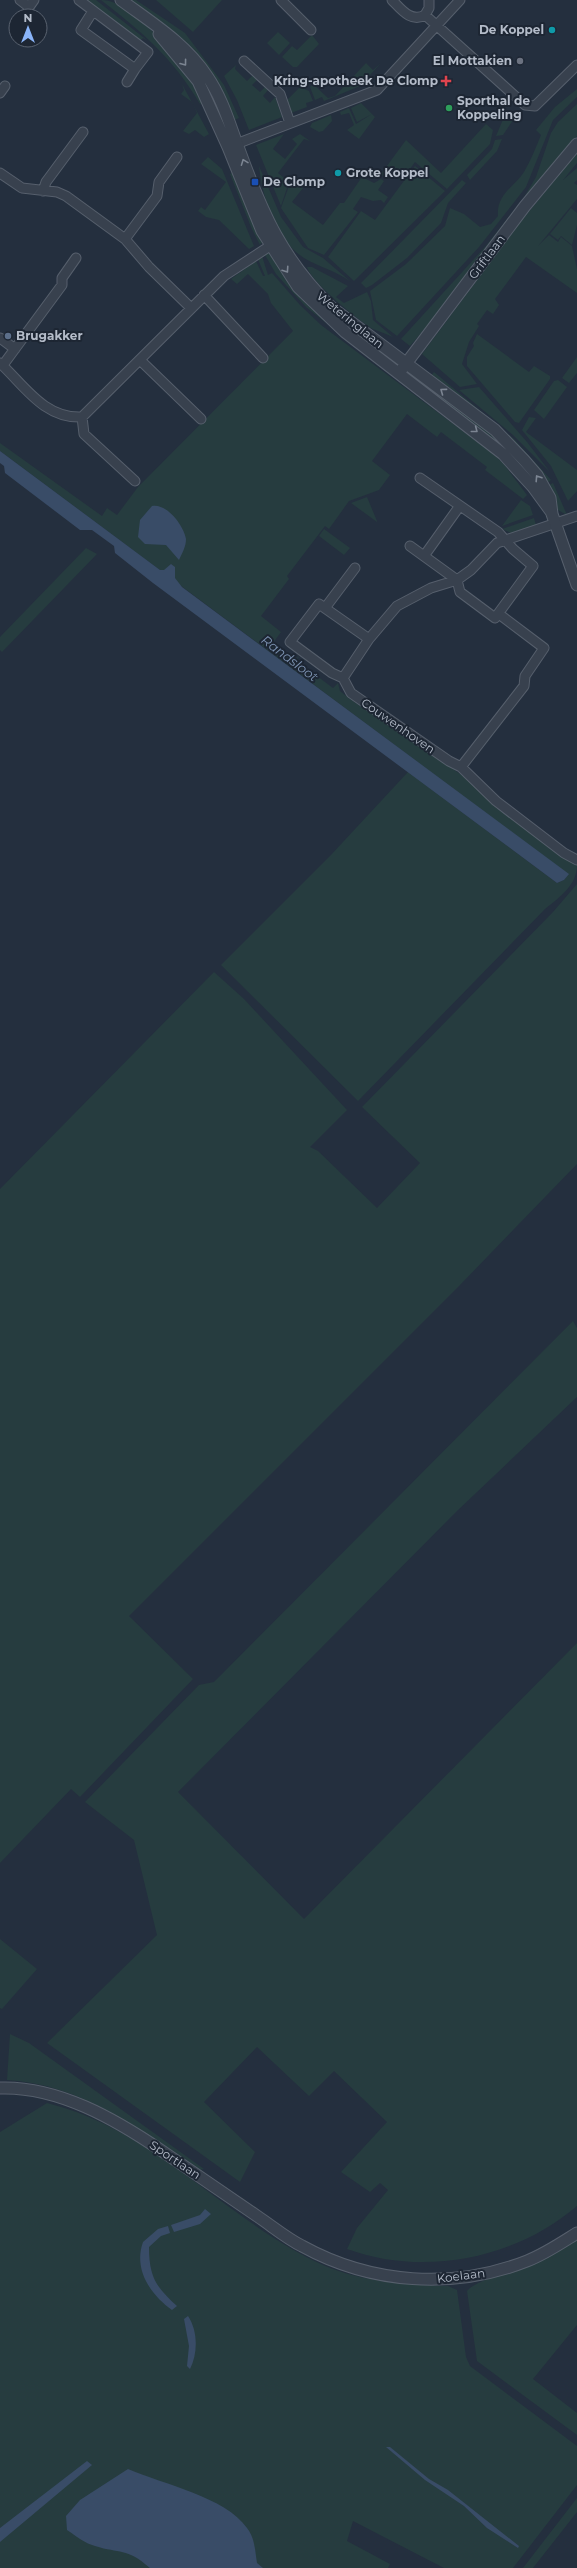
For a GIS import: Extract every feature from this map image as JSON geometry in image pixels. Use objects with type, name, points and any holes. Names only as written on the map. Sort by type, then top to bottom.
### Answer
[{"type":"street","points":[[20,0],[30,7],[34,0]]},
{"type":"street","points":[[79,0],[148,52],[127,82]]},
{"type":"street","name":"Weteringlaan","points":[[121,0],[139,13],[180,56],[198,81],[233,145],[254,213],[274,243],[289,274],[311,301],[328,317],[403,368],[503,454],[533,487],[554,518],[577,585]]},
{"type":"street","points":[[392,0],[407,15],[414,17],[426,15]]},
{"type":"street","points":[[426,15],[429,8],[429,0]]},
{"type":"street","points":[[233,145],[377,90],[460,0]]},
{"type":"street","points":[[285,1],[311,30]]},
{"type":"street","points":[[94,11],[81,30],[135,70]]},
{"type":"street","points":[[426,15],[514,98],[529,107],[535,106],[577,65]]},
{"type":"street","points":[[244,61],[280,94],[290,123]]},
{"type":"street","points":[[43,191],[46,182],[83,132]]},
{"type":"street","name":"Griftlaan","points":[[403,368],[525,206],[577,144]]},
{"type":"street","points":[[125,239],[157,196],[159,182],[176,157]]},
{"type":"street","points":[[0,173],[22,188],[66,196],[125,239],[149,268],[191,308]]},
{"type":"street","points":[[76,258],[62,278],[62,286],[15,349],[1,364],[31,396],[49,409],[70,418],[82,417],[204,295],[239,264],[274,243]]},
{"type":"street","points":[[204,295],[263,358]]},
{"type":"street","points":[[0,338],[15,349]]},
{"type":"street","points":[[140,360],[201,420]]},
{"type":"street","points":[[82,417],[84,434],[135,481]]},
{"type":"street","points":[[410,546],[457,580],[460,592],[495,618],[533,566],[506,540],[466,507],[459,507],[420,478]]},
{"type":"street","points":[[424,556],[459,507]]},
{"type":"street","points":[[369,639],[319,604],[290,642],[332,673],[343,678],[369,639],[397,606],[431,588],[457,580],[471,570],[497,543],[554,518],[577,516]]},
{"type":"street","points":[[325,608],[355,568]]},
{"type":"street","points":[[461,767],[524,686],[525,676],[544,648],[498,614]]},
{"type":"street","name":"Couwenhoven","points":[[343,678],[350,693],[449,761],[461,767],[467,775],[502,805],[564,853],[577,860]]},
{"type":"street","name":"Sportlaan","points":[[0,2088],[32,2091],[61,2099],[108,2118],[140,2136],[301,2246],[338,2263]]},
{"type":"street","name":"Koelaan","points":[[338,2263],[384,2276],[431,2280],[460,2279],[482,2275],[528,2261],[577,2233]]},
{"type":"green space","points":[[85,0],[96,0],[148,41],[143,38],[140,41]]},
{"type":"green space","points":[[101,0],[115,3],[130,12],[145,24],[174,56],[205,101],[200,104],[168,59],[130,23]]},
{"type":"green space","points":[[129,0],[136,0],[185,33],[224,85],[239,118],[232,121],[224,102]]},
{"type":"green space","points":[[156,0],[222,0],[193,32]]},
{"type":"green space","points":[[278,32],[290,43],[279,55],[267,43]]},
{"type":"green space","points":[[312,35],[319,44],[297,67],[293,67],[282,57],[292,46],[297,50]]},
{"type":"green space","points":[[366,63],[373,70],[381,63],[360,86],[324,101],[322,97],[315,100],[310,87],[313,84],[328,98],[335,96]]},
{"type":"green space","points":[[236,65],[235,69],[247,81],[253,75],[257,80],[252,85],[260,92],[265,87],[268,90],[263,96],[270,103],[275,97],[282,117],[249,130],[237,100],[224,76]]},
{"type":"green space","points":[[182,84],[192,102],[181,94],[184,90]]},
{"type":"green space","points":[[300,87],[309,91],[313,101],[306,103],[307,107],[291,113],[287,100]]},
{"type":"green space","points":[[577,89],[577,97],[553,120],[526,187],[479,247],[397,336],[376,320],[370,291],[406,264],[445,226],[450,208],[464,214],[480,227],[491,224],[498,216],[500,202],[506,192],[524,172],[533,154],[541,135],[536,130],[555,107]]},
{"type":"green space","points":[[361,103],[372,114],[357,122],[351,108]]},
{"type":"green space","points":[[577,104],[577,136],[537,184],[445,305],[410,346],[401,339],[485,247],[523,199],[536,177],[551,133],[558,122]]},
{"type":"green space","points":[[193,105],[209,134],[204,137],[195,130],[189,134],[183,131],[197,113]]},
{"type":"green space","points":[[349,108],[356,124],[372,114],[375,117],[359,139],[347,130],[354,125],[349,113],[341,115],[340,112]]},
{"type":"green space","points":[[507,110],[515,117],[503,135],[496,136]]},
{"type":"green space","points":[[331,115],[332,121],[323,131],[319,132],[310,127],[312,123]]},
{"type":"green space","points":[[486,124],[493,130],[490,144],[447,189],[415,162],[401,181],[391,173],[387,179],[381,174],[406,140],[441,173]]},
{"type":"green space","points":[[284,134],[273,149],[285,159],[297,144],[292,139],[300,134],[310,141],[304,139],[278,173],[289,182],[281,206],[256,145]]},
{"type":"green space","points":[[502,139],[497,151],[470,180],[467,175],[492,149],[495,140]]},
{"type":"green space","points":[[577,153],[577,163],[563,180],[577,168],[577,180],[574,183],[577,185],[577,199],[538,246],[549,235],[558,242],[561,237],[572,246],[577,269],[577,293],[526,257],[495,299],[499,305],[493,314],[487,310],[477,324],[479,326],[469,342],[462,364],[477,384],[460,387],[422,354],[522,220]]},
{"type":"green space","points":[[208,157],[222,169],[254,246],[249,249],[219,220],[206,217],[198,211],[201,207],[205,210],[226,182],[201,164]]},
{"type":"green space","points":[[259,166],[281,217],[303,247],[323,258],[351,282],[340,275],[304,258],[294,250],[286,240],[278,229],[267,204],[263,191]]},
{"type":"green space","points":[[415,166],[445,191],[354,281],[328,257],[361,211],[375,220]]},
{"type":"green space","points":[[235,172],[263,241],[260,245],[251,227],[230,174]]},
{"type":"green space","points":[[362,177],[374,183],[381,179],[384,181],[378,190],[388,197],[384,203],[381,200],[373,201],[361,197],[353,209],[358,212],[324,255],[308,248],[281,208],[290,183],[295,187],[298,184],[303,188],[292,202],[323,225],[340,203],[344,203]]},
{"type":"green space","points":[[462,180],[466,183],[448,203],[441,223],[407,258],[366,288],[361,283]]},
{"type":"green space","points":[[571,208],[577,213],[577,225],[572,245],[561,236],[558,240],[550,234]]},
{"type":"green space","points":[[266,253],[272,254],[377,363],[306,307],[276,274],[265,255]]},
{"type":"green space","points":[[262,256],[268,275],[272,273],[300,305],[321,325],[492,453],[503,463],[527,495],[523,499],[485,470],[487,467],[441,432],[437,437],[407,414],[372,461],[390,475],[379,490],[349,501],[329,529],[325,526],[287,576],[289,579],[261,616],[281,632],[273,643],[295,660],[299,656],[297,661],[333,688],[338,683],[340,691],[350,699],[469,780],[494,806],[577,865],[574,879],[567,890],[545,909],[358,1101],[221,965],[330,856],[408,772],[557,883],[564,880],[568,874],[0,451],[0,443],[102,516],[107,508],[117,515],[138,487],[293,331],[271,303],[268,294],[248,274],[237,284],[231,279],[256,261],[263,276],[265,276],[257,257]]},
{"type":"green space","points":[[307,267],[312,267],[348,286],[336,297],[344,303],[367,292],[371,301],[373,320],[393,337],[373,329],[347,310],[317,282],[310,274]]},
{"type":"green space","points":[[477,334],[529,372],[534,366],[550,376],[550,379],[519,423],[515,422],[467,366],[467,357],[474,346],[473,343]]},
{"type":"green space","points":[[577,357],[577,373],[569,383],[562,378]]},
{"type":"green space","points":[[434,372],[514,439],[551,480],[546,484],[430,377]]},
{"type":"green space","points":[[558,380],[567,387],[544,419],[534,410],[554,381]]},
{"type":"green space","points":[[426,382],[490,430],[541,487],[422,386]]},
{"type":"green space","points":[[479,387],[527,442],[550,472],[513,435],[459,390]]},
{"type":"green space","points":[[529,417],[536,418],[526,432],[577,470],[577,491],[568,501],[551,466],[522,430]]},
{"type":"green space","points":[[553,483],[567,515],[558,510],[547,486]]},
{"type":"green space","points":[[367,497],[377,521],[377,522],[351,503]]},
{"type":"green space","points":[[521,500],[530,506],[533,515],[502,526]]},
{"type":"green space","points":[[534,518],[536,525],[511,533],[502,529]]},
{"type":"green space","points":[[324,529],[350,548],[344,555],[319,536]]},
{"type":"green space","points":[[86,548],[97,554],[2,652],[0,650],[0,637]]},
{"type":"green space","points":[[577,884],[577,1164],[460,1285],[129,1616],[193,1679],[80,1797],[71,1789],[0,1863],[0,1189],[214,972],[244,999],[347,1110],[310,1147],[318,1151],[377,1208],[420,1163],[362,1107],[553,912]]},
{"type":"green space","points":[[573,1321],[577,1328],[577,1397],[457,1511],[178,1792],[304,1919],[577,1643],[577,2206],[552,2224],[526,2239],[497,2250],[468,2258],[437,2262],[407,2262],[376,2257],[347,2249],[357,2228],[388,2190],[380,2183],[370,2192],[341,2172],[387,2122],[334,2071],[309,2096],[257,2047],[204,2102],[255,2152],[240,2182],[47,2043],[157,1935],[134,1840],[85,1802],[199,1685],[214,1682]]},
{"type":"green space","points":[[0,1939],[37,1969],[2,2009],[0,2008]]},
{"type":"green space","points":[[10,2034],[29,2043],[204,2169],[200,2170],[133,2125],[85,2100],[60,2090],[34,2083],[7,2080]]},
{"type":"green space","points":[[47,2103],[86,2116],[121,2133],[156,2154],[287,2246],[323,2265],[338,2271],[385,2282],[448,2286],[457,2290],[466,2357],[470,2366],[577,2446],[577,2485],[513,2568],[444,2568],[353,2521],[347,2541],[390,2564],[388,2568],[0,2568],[0,2132]]},
{"type":"green space","points":[[577,2237],[577,2325],[533,2379],[577,2413],[577,2435],[477,2361],[467,2291],[472,2286],[480,2282],[532,2263]]},
{"type":"green space","points":[[577,2498],[577,2512],[533,2568],[523,2568]]},
{"type":"water","points":[[0,451],[160,570],[164,570],[171,564],[175,567],[175,578],[182,587],[569,874],[564,880],[557,883],[153,583],[115,553],[114,546],[92,530],[80,530],[5,473],[4,466],[0,463]]},
{"type":"water","points":[[152,506],[163,508],[174,516],[185,534],[186,542],[179,560],[166,545],[145,544],[138,537],[140,520]]},
{"type":"water","points":[[205,2209],[211,2214],[200,2224],[174,2232],[171,2225],[200,2215]]},
{"type":"water","points":[[168,2226],[170,2233],[161,2236],[149,2247],[149,2257],[152,2274],[155,2281],[177,2306],[172,2310],[157,2297],[151,2289],[142,2272],[140,2262],[143,2242],[158,2229]]},
{"type":"water","points":[[188,2316],[194,2328],[196,2342],[193,2363],[190,2369],[187,2366],[189,2346],[184,2319]]},
{"type":"water","points":[[386,2447],[390,2447],[429,2479],[448,2490],[519,2546],[518,2548],[487,2528],[464,2506],[425,2480]]},
{"type":"water","points":[[87,2461],[92,2465],[0,2542],[0,2528]]},
{"type":"water","points":[[128,2469],[192,2492],[224,2508],[237,2517],[250,2532],[257,2563],[263,2568],[150,2568],[142,2561],[129,2554],[91,2545],[67,2530],[66,2516],[80,2500]]},
{"type":"place","name":"De Koppel","points":[[552,30]]},
{"type":"place","name":"El Mottakien","points":[[520,61]]},
{"type":"place","name":"Kring-apotheek De Clomp","points":[[446,81]]},
{"type":"place","name":"Sporthal de Koppeling","points":[[449,108]]},
{"type":"place","name":"Grote Koppel","points":[[338,173]]},
{"type":"place","name":"De Clomp","points":[[255,182]]},
{"type":"place","name":"Brugakker","points":[[8,336]]},
{"type":"water label","name":"Randsloot","points":[[290,658]]}]
